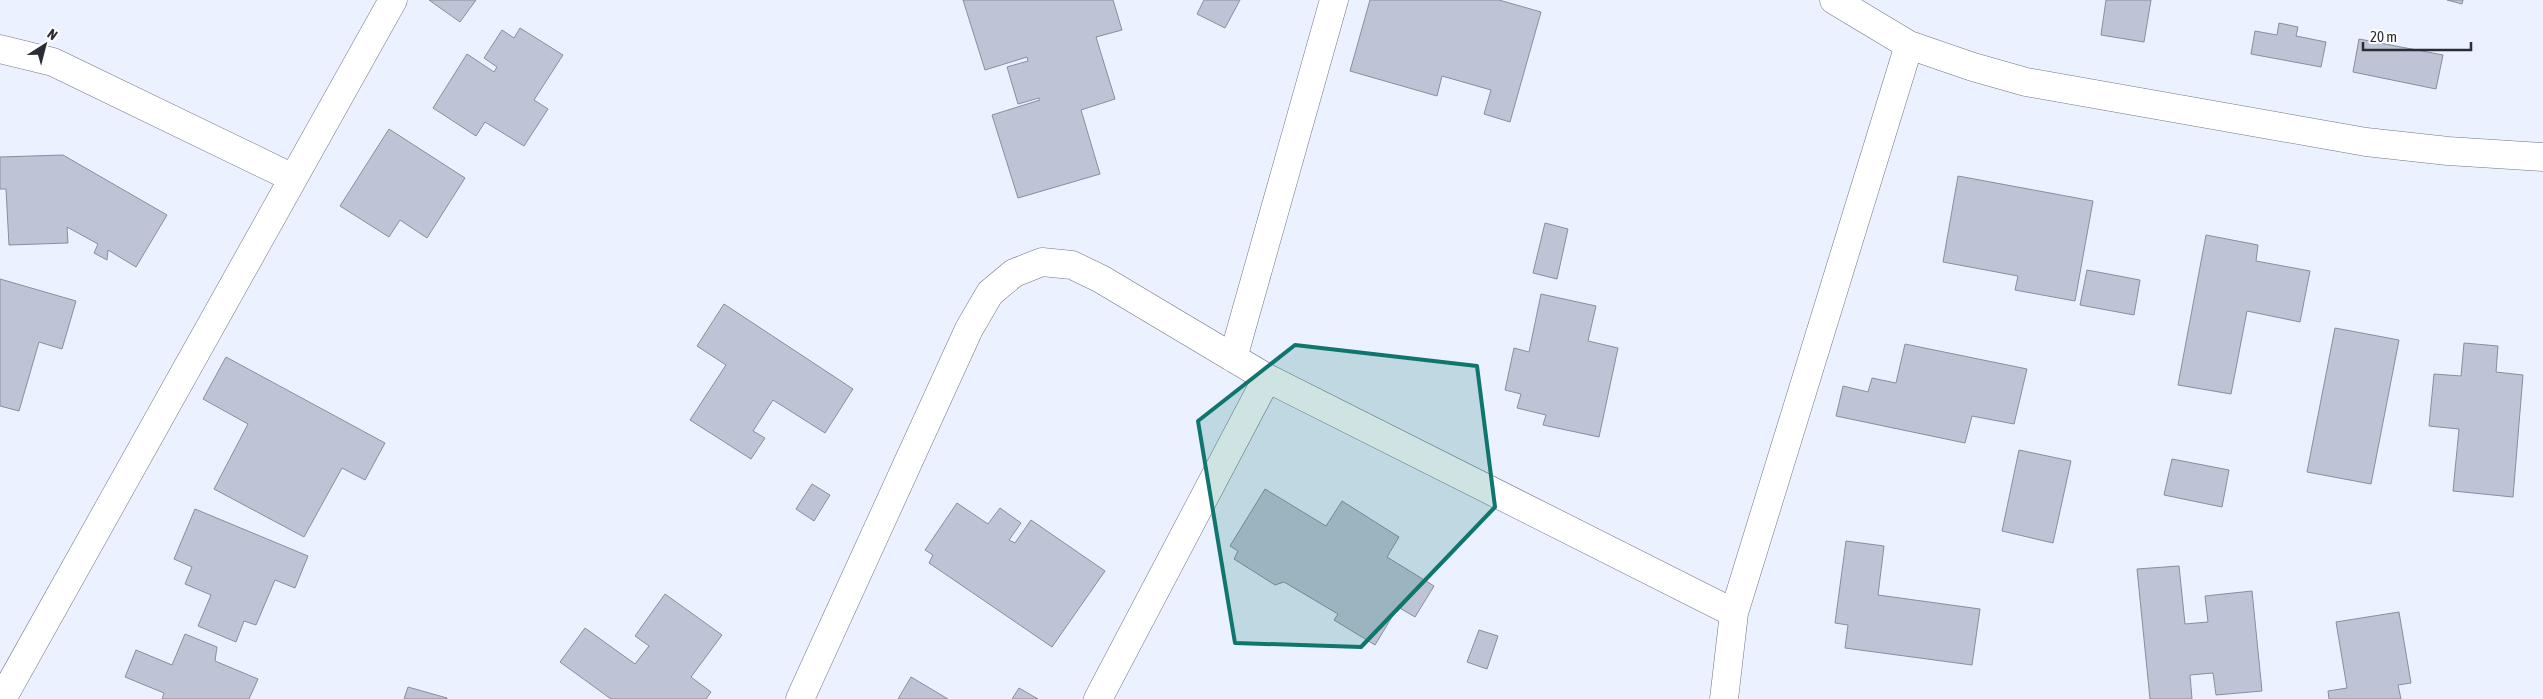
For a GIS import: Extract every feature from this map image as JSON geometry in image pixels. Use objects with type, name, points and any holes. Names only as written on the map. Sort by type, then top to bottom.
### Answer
[{"type":"street","points":[[2,699],[393,0]]},
{"type":"street","points":[[1233,358],[1334,0]]},
{"type":"street","points":[[1834,0],[1909,45],[1973,67],[2045,85],[2366,142],[2448,151],[2543,157]]},
{"type":"street","points":[[1724,699],[1734,613],[1909,45]]},
{"type":"street","points":[[0,49],[54,62],[293,178]]},
{"type":"street","points":[[800,699],[969,328],[990,293],[1014,273],[1042,262],[1072,265],[1101,279],[1266,378],[1734,613]]},
{"type":"street","points":[[1098,699],[1266,378]]},
{"type":"highlighted area","points":[[1295,345],[1477,366],[1495,507],[1361,647],[1235,643],[1198,421]]},
{"type":"building","points":[[429,0],[476,0],[460,22]]},
{"type":"building","points":[[963,0],[1113,0],[1122,30],[1096,37],[1115,99],[1081,110],[1100,174],[1018,198],[992,115],[1040,100],[1039,98],[1018,104],[1007,67],[1028,61],[1027,57],[985,70]]},
{"type":"building","points":[[1204,0],[1240,0],[1225,28],[1197,14]]},
{"type":"building","points":[[1370,0],[1499,0],[1541,12],[1510,122],[1484,114],[1491,90],[1442,76],[1437,96],[1350,71]]},
{"type":"building","points":[[2106,0],[2151,0],[2144,42],[2101,35]]},
{"type":"building","points":[[2447,0],[2463,0],[2462,4]]},
{"type":"building","points":[[2279,23],[2298,27],[2296,36],[2326,42],[2321,67],[2251,54],[2255,31],[2277,35]]},
{"type":"building","points":[[520,28],[563,55],[534,100],[548,109],[524,146],[485,122],[476,136],[433,108],[467,54],[494,72],[497,67],[484,58],[502,30],[514,38]]},
{"type":"building","points":[[2359,39],[2443,55],[2436,89],[2353,72]]},
{"type":"building","points":[[389,129],[465,178],[427,238],[400,220],[389,237],[340,206]]},
{"type":"building","points":[[63,155],[167,215],[136,267],[108,250],[107,260],[94,253],[98,244],[67,227],[68,243],[9,245],[6,189],[0,189],[0,157]]},
{"type":"building","points":[[1958,176],[2093,201],[2075,301],[2015,290],[2018,276],[1943,262]]},
{"type":"building","points":[[1545,223],[1568,229],[1557,279],[1533,273]]},
{"type":"building","points":[[2206,235],[2258,245],[2256,261],[2310,271],[2300,322],[2247,311],[2231,394],[2178,385]]},
{"type":"building","points":[[2087,270],[2140,280],[2134,315],[2080,305]]},
{"type":"building","points":[[0,279],[76,301],[62,349],[39,342],[19,411],[0,406]]},
{"type":"building","points":[[1541,294],[1596,306],[1588,341],[1618,348],[1599,437],[1543,425],[1546,415],[1517,408],[1521,394],[1505,390],[1514,348],[1529,352]]},
{"type":"building","points":[[724,304],[853,389],[825,433],[773,400],[753,431],[765,438],[751,459],[690,420],[726,365],[697,346]]},
{"type":"building","points":[[2335,328],[2399,340],[2371,484],[2307,472]]},
{"type":"building","points":[[2464,343],[2498,346],[2496,372],[2523,375],[2513,497],[2453,491],[2459,429],[2429,426],[2434,374],[2461,376]]},
{"type":"building","points":[[1905,344],[2027,369],[2014,424],[1972,416],[1965,443],[1836,416],[1843,386],[1868,392],[1872,378],[1896,383]]},
{"type":"building","points":[[226,357],[385,443],[365,480],[342,468],[304,537],[214,489],[248,424],[203,399]]},
{"type":"building","points":[[2019,450],[2071,461],[2053,543],[2002,531]]},
{"type":"building","points":[[2172,459],[2229,470],[2222,507],[2164,495]]},
{"type":"building","points":[[812,484],[830,495],[814,521],[796,509]]},
{"type":"building","points":[[1265,489],[1326,526],[1342,501],[1399,537],[1387,557],[1434,586],[1415,617],[1398,607],[1375,645],[1334,620],[1338,614],[1284,582],[1275,585],[1234,559],[1238,551],[1230,546]]},
{"type":"building","points":[[957,503],[988,524],[1000,508],[1021,523],[1009,540],[1015,543],[1031,520],[1105,571],[1052,647],[929,563],[933,555],[925,550]]},
{"type":"building","points":[[195,509],[308,556],[295,588],[275,580],[256,625],[244,621],[236,642],[198,626],[211,595],[185,584],[192,567],[174,559]]},
{"type":"building","points":[[1846,541],[1884,546],[1878,595],[1980,609],[1972,665],[1845,648],[1848,625],[1835,623]]},
{"type":"building","points":[[2179,566],[2185,624],[2208,622],[2205,596],[2252,591],[2262,691],[2216,695],[2213,673],[2190,675],[2192,699],[2150,699],[2137,569]]},
{"type":"building","points":[[665,594],[722,635],[691,677],[711,692],[706,699],[611,699],[560,662],[585,628],[635,664],[649,646],[635,636]]},
{"type":"building","points":[[2399,612],[2411,683],[2398,685],[2401,699],[2329,699],[2328,691],[2347,688],[2336,622]]},
{"type":"building","points":[[1479,630],[1498,636],[1487,669],[1467,662]]},
{"type":"building","points":[[185,634],[217,647],[215,661],[258,679],[249,699],[162,699],[164,693],[125,677],[136,650],[172,665]]},
{"type":"building","points":[[911,677],[948,699],[898,699]]},
{"type":"building","points":[[408,687],[447,698],[447,699],[404,699]]},
{"type":"building","points":[[1019,688],[1038,699],[1012,699]]}]
